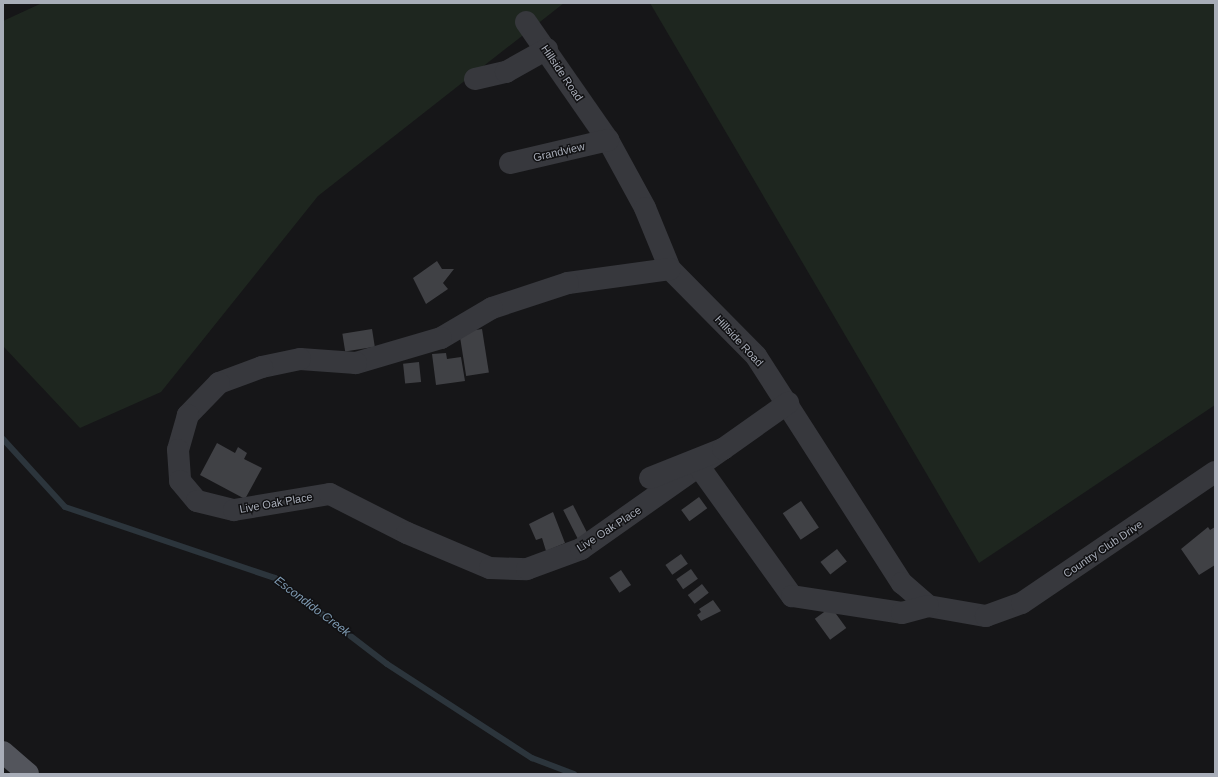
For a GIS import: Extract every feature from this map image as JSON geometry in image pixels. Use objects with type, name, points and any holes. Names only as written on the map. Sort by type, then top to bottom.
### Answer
[{"type":"main road","points":[[3,752],[28,774]]},
{"type":"street","name":"Hillside Road","points":[[526,22],[547,49],[608,140],[645,208],[670,269],[756,356],[788,403],[902,583],[928,606]]},
{"type":"street","points":[[475,79],[506,72],[547,49]]},
{"type":"street","name":"Grandview","points":[[510,163],[608,140]]},
{"type":"street","name":"Live Oak Place","points":[[670,269],[568,283],[492,308],[441,338],[356,363],[300,359],[262,367],[219,383],[188,415],[178,450],[180,481],[197,501],[234,510],[330,494],[407,533],[490,568],[527,569],[581,549],[700,468],[723,449]]},
{"type":"street","points":[[650,478],[723,449],[788,403]]},
{"type":"street","points":[[700,468],[792,596],[902,613],[928,606]]},
{"type":"street","name":"Country Club Drive","points":[[928,606],[986,616],[1022,603],[1215,472]]},
{"type":"shaded area","points":[[42,3],[564,3],[318,196],[161,392],[80,428],[3,346],[3,21]]},
{"type":"shaded area","points":[[650,3],[1215,3],[1215,405],[979,563]]},
{"type":"building","points":[[437,261],[442,269],[454,269],[443,283],[448,289],[426,304],[413,278]]},
{"type":"building","points":[[372,329],[375,347],[345,351],[342,334]]},
{"type":"building","points":[[482,329],[489,372],[466,376],[459,333]]},
{"type":"building","points":[[446,353],[447,359],[461,357],[465,381],[436,385],[432,354]]},
{"type":"building","points":[[419,362],[421,382],[405,384],[403,364]]},
{"type":"building","points":[[217,443],[235,453],[238,447],[247,453],[244,459],[262,468],[245,499],[200,475]]},
{"type":"building","points":[[699,497],[707,508],[689,521],[681,510]]},
{"type":"building","points":[[801,501],[819,528],[801,540],[783,513]]},
{"type":"building","points":[[573,505],[588,534],[578,539],[563,510]]},
{"type":"building","points":[[553,512],[565,543],[546,551],[542,538],[536,540],[529,524]]},
{"type":"building","points":[[1208,527],[1210,530],[1215,527],[1215,565],[1199,575],[1181,549]]},
{"type":"building","points":[[837,549],[847,562],[830,575],[820,562]]},
{"type":"building","points":[[681,554],[688,564],[672,575],[665,565]]},
{"type":"building","points":[[691,569],[698,579],[683,589],[676,579]]},
{"type":"building","points":[[621,570],[631,585],[619,593],[609,578]]},
{"type":"building","points":[[702,584],[709,593],[695,604],[688,595]]},
{"type":"building","points":[[713,600],[721,611],[701,621],[697,615],[701,612],[699,609]]},
{"type":"building","points":[[831,607],[846,628],[830,640],[815,619]]},
{"type":"waterway","name":"Escondido Creek","points":[[3,439],[65,507],[275,578],[387,664],[532,758],[574,774]]}]
